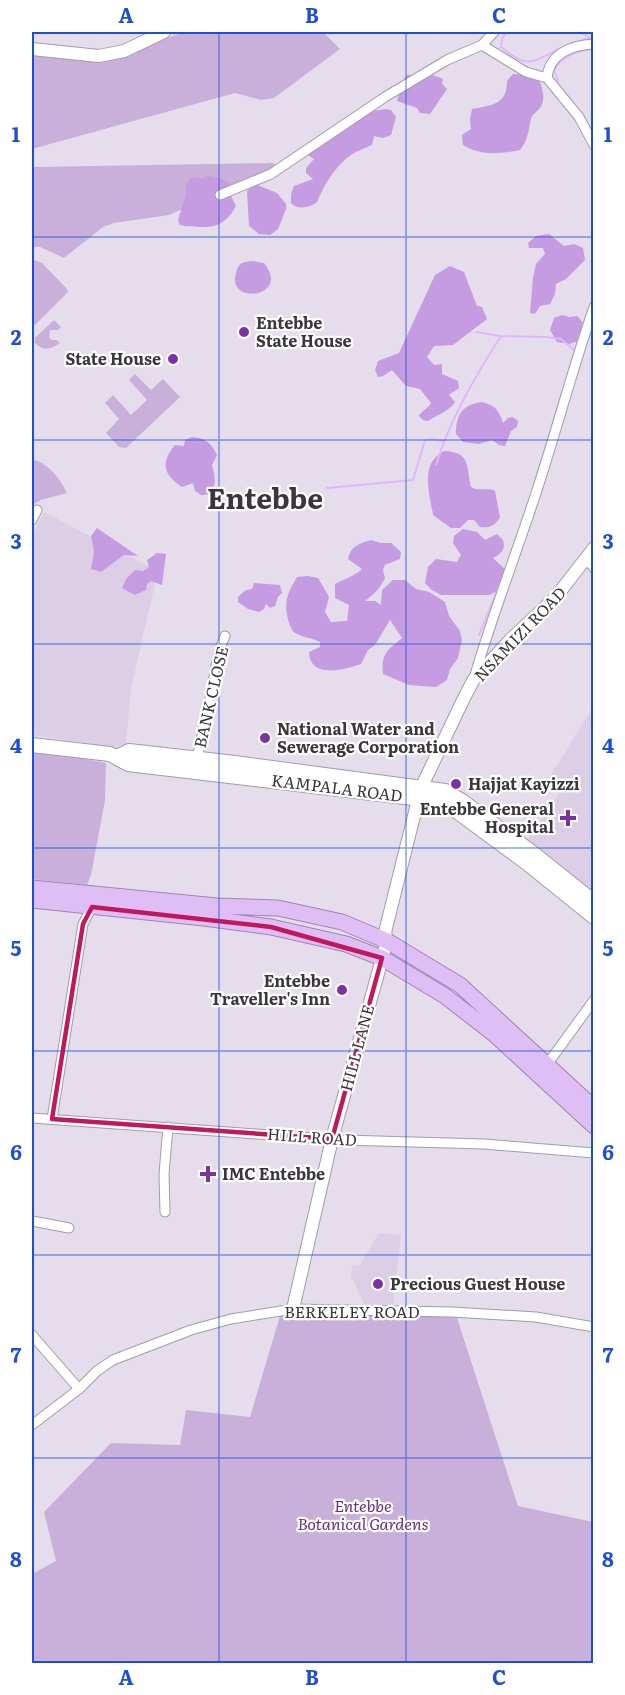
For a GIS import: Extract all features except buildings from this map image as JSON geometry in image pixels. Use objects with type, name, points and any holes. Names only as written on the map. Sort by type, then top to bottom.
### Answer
[{"type":"highway","points":[[32,888],[217,906],[278,908],[342,922],[387,942],[460,985],[594,1108]]},
{"type":"highway","points":[[32,900],[271,927],[346,944],[382,958],[445,996],[494,1034],[594,1126]]},
{"type":"main road","name":"KAMPALA ROAD","points":[[32,745],[117,757],[128,764],[420,793],[445,791],[453,795],[531,859],[594,917]]},
{"type":"main road","name":"KAMPALA ROAD","points":[[117,757],[129,751],[197,759],[420,793]]},
{"type":"main road","name":"KAMPALA ROAD","points":[[531,859],[594,902]]},
{"type":"street","points":[[32,49],[99,56],[124,51],[164,32]]},
{"type":"street","points":[[220,195],[271,174],[385,97],[447,60],[482,45],[494,32]]},
{"type":"street","points":[[547,78],[548,66],[559,54],[578,46],[594,44]]},
{"type":"street","points":[[482,45],[526,72],[547,78],[579,117],[594,145]]},
{"type":"street","points":[[474,679],[492,618],[538,487],[594,306]]},
{"type":"street","points":[[32,520],[37,510]]},
{"type":"street","name":"NSAMIZI ROAD","points":[[420,793],[474,679],[511,639],[590,563],[594,548]]},
{"type":"street","name":"BANK CLOSE","points":[[197,759],[203,724],[211,698],[218,652],[225,636]]},
{"type":"street","name":"HILL LANE","points":[[293,1309],[332,1139],[387,942],[385,932],[420,793]]},
{"type":"street","points":[[52,1119],[83,924],[92,906]]},
{"type":"street","points":[[546,1066],[594,1000]]},
{"type":"street","name":"HILL ROAD","points":[[32,1118],[332,1139],[544,1147],[594,1153]]},
{"type":"street","points":[[165,1212],[164,1174],[168,1127]]},
{"type":"street","points":[[32,1221],[69,1228]]},
{"type":"street","name":"BERKELEY ROAD","points":[[32,1425],[113,1360],[191,1330],[231,1319],[293,1309],[452,1312],[536,1317],[594,1327]]},
{"type":"street","points":[[32,1335],[79,1389]]},
{"type":"highlighted area","points":[[92,907],[271,927],[382,958],[332,1139],[52,1119],[83,924]]},
{"type":"shaded area","points":[[513,74],[526,75],[540,82],[543,92],[543,103],[532,117],[523,146],[520,150],[490,153],[476,151],[463,145],[462,135],[471,129],[472,109],[497,103],[504,95],[507,81]]},
{"type":"shaded area","points":[[407,75],[413,75],[420,80],[433,75],[443,79],[442,84],[447,89],[430,114],[420,113],[417,108],[397,101],[402,82]]},
{"type":"shaded area","points":[[391,110],[396,117],[391,135],[383,138],[374,136],[372,145],[354,153],[342,162],[327,182],[317,202],[304,207],[297,207],[291,203],[294,186],[313,179],[306,173],[306,168],[314,159],[306,154],[372,111]]},
{"type":"shaded area","points":[[207,176],[222,179],[230,184],[231,196],[236,206],[225,220],[217,225],[206,227],[180,225],[178,220],[186,194],[186,185],[191,178],[202,179]]},
{"type":"shaded area","points":[[255,184],[277,193],[286,204],[278,229],[270,235],[259,234],[249,226],[247,191]]},
{"type":"shaded area","points":[[549,234],[564,246],[574,244],[583,248],[585,260],[566,279],[556,284],[555,294],[550,304],[540,306],[535,314],[530,313],[536,264],[545,254],[543,248],[529,248],[528,243],[536,236]]},
{"type":"shaded area","points":[[253,261],[264,263],[270,275],[270,284],[265,290],[248,293],[240,290],[235,283],[236,273],[242,263]]},
{"type":"shaded area","points":[[450,266],[464,272],[477,306],[482,307],[487,319],[453,345],[434,346],[427,357],[434,365],[442,364],[442,374],[458,381],[459,388],[449,395],[455,402],[428,421],[419,416],[431,403],[420,389],[406,386],[392,370],[378,377],[375,370],[378,361],[399,353],[435,275]]},
{"type":"shaded area","points":[[562,315],[577,316],[582,322],[583,331],[578,341],[569,344],[557,342],[550,330],[554,318]]},
{"type":"shaded area","points":[[481,402],[496,409],[503,423],[513,417],[518,421],[517,427],[511,431],[505,446],[492,440],[479,444],[463,442],[456,434],[457,421],[461,412],[474,403]]},
{"type":"shaded area","points":[[192,437],[208,442],[217,455],[212,465],[215,480],[212,494],[201,495],[195,491],[193,483],[182,487],[167,472],[166,462],[170,451],[175,445],[184,446],[185,440]]},
{"type":"shaded area","points":[[444,451],[463,457],[471,487],[495,491],[500,517],[494,524],[489,527],[480,527],[474,520],[468,520],[460,528],[451,528],[433,515],[428,480],[429,471],[436,456]]},
{"type":"shaded area","points":[[44,512],[158,571],[131,688],[126,744],[113,747],[32,735],[32,536]]},
{"type":"shaded area","points":[[97,528],[138,556],[124,555],[101,572],[91,569],[94,552],[91,536]]},
{"type":"shaded area","points":[[463,529],[477,532],[485,540],[497,534],[503,540],[502,551],[493,558],[507,571],[500,590],[489,595],[441,595],[425,583],[428,567],[436,559],[457,562],[461,555],[453,543],[454,536]]},
{"type":"shaded area","points":[[371,540],[391,543],[401,552],[400,559],[385,565],[383,582],[365,601],[375,601],[381,605],[382,590],[393,580],[405,580],[416,589],[429,592],[445,602],[449,616],[460,631],[462,640],[458,658],[450,669],[447,680],[436,687],[409,685],[383,674],[383,661],[386,653],[402,638],[390,620],[375,645],[368,650],[361,664],[337,670],[321,669],[315,666],[309,652],[320,647],[320,642],[295,633],[289,623],[286,609],[288,593],[297,577],[308,576],[318,578],[329,597],[325,612],[331,622],[347,621],[349,605],[335,598],[335,584],[362,569],[348,559],[349,555],[356,546]]},
{"type":"shaded area","points":[[157,553],[166,554],[162,585],[151,581],[147,584],[146,590],[135,595],[122,588],[126,579],[135,570],[143,571],[149,567],[147,560]]},
{"type":"shaded area","points":[[254,583],[280,585],[282,593],[275,606],[270,608],[266,604],[259,612],[248,609],[238,602],[238,597],[246,590],[252,589]]},
{"type":"shaded area","name":"Entebbe General Hospital","points":[[593,707],[593,905],[526,842],[559,794],[547,781]]},
{"type":"shaded area","points":[[379,1233],[401,1235],[393,1306],[365,1306],[351,1276],[352,1266],[360,1265]]},
{"type":"green space","points":[[185,32],[323,32],[340,49],[274,98],[261,100],[235,93],[32,149],[32,56],[100,62],[120,58],[149,44]]},
{"type":"green space","points":[[273,163],[277,167],[169,215],[114,223],[103,227],[64,258],[40,247],[32,247],[32,167]]},
{"type":"green space","points":[[32,259],[42,263],[68,292],[32,328]]},
{"type":"green space","points":[[54,320],[61,327],[58,330],[50,330],[49,337],[60,343],[51,348],[41,348],[35,343],[35,338]]},
{"type":"green space","points":[[135,374],[151,390],[163,379],[180,397],[126,448],[119,447],[106,433],[119,419],[105,403],[113,395],[131,415],[147,400],[129,380]]},
{"type":"green space","points":[[32,459],[53,472],[67,493],[41,500],[32,505]]},
{"type":"green space","points":[[32,749],[106,763],[105,800],[91,875],[87,885],[32,879]]},
{"type":"green space","name":"Entebbe Botanical Gardens","points":[[282,1309],[446,1315],[457,1318],[518,1506],[593,1522],[593,1663],[32,1664],[32,1574],[56,1561],[44,1512],[111,1443],[180,1445],[186,1410],[250,1417]]},
{"type":"waterway","points":[[506,32],[501,47],[518,59],[537,60],[561,48]]},
{"type":"waterway","points":[[577,42],[590,38],[580,32]]},
{"type":"waterway","points":[[558,81],[554,70],[561,61],[577,52],[594,49]]},
{"type":"waterway","points":[[582,328],[594,294]]},
{"type":"waterway","points":[[476,332],[501,336],[561,339],[574,350]]},
{"type":"waterway","points":[[532,492],[580,334]]},
{"type":"waterway","points":[[436,465],[448,431],[464,399],[501,336]]},
{"type":"waterway","points":[[327,488],[413,480],[425,440],[444,441]]},
{"type":"waterway","points":[[479,635],[502,579]]},
{"type":"place","name":"Entebbe State House","points":[[244,332]]},
{"type":"place","name":"State House","points":[[173,359]]},
{"type":"place","name":"National Water and Sewerage Corporation","points":[[265,738]]},
{"type":"place","name":"Hajjat Kayizzi","points":[[456,784]]},
{"type":"place","name":"Entebbe General Hospital","points":[[568,818]]},
{"type":"place","name":"Entebbe Traveller's Inn","points":[[342,990]]},
{"type":"place","name":"IMC Entebbe","points":[[208,1174]]},
{"type":"place","name":"Precious Guest House","points":[[378,1284]]},
{"type":"district","name":"Entebbe","points":[[265,499]]}]
